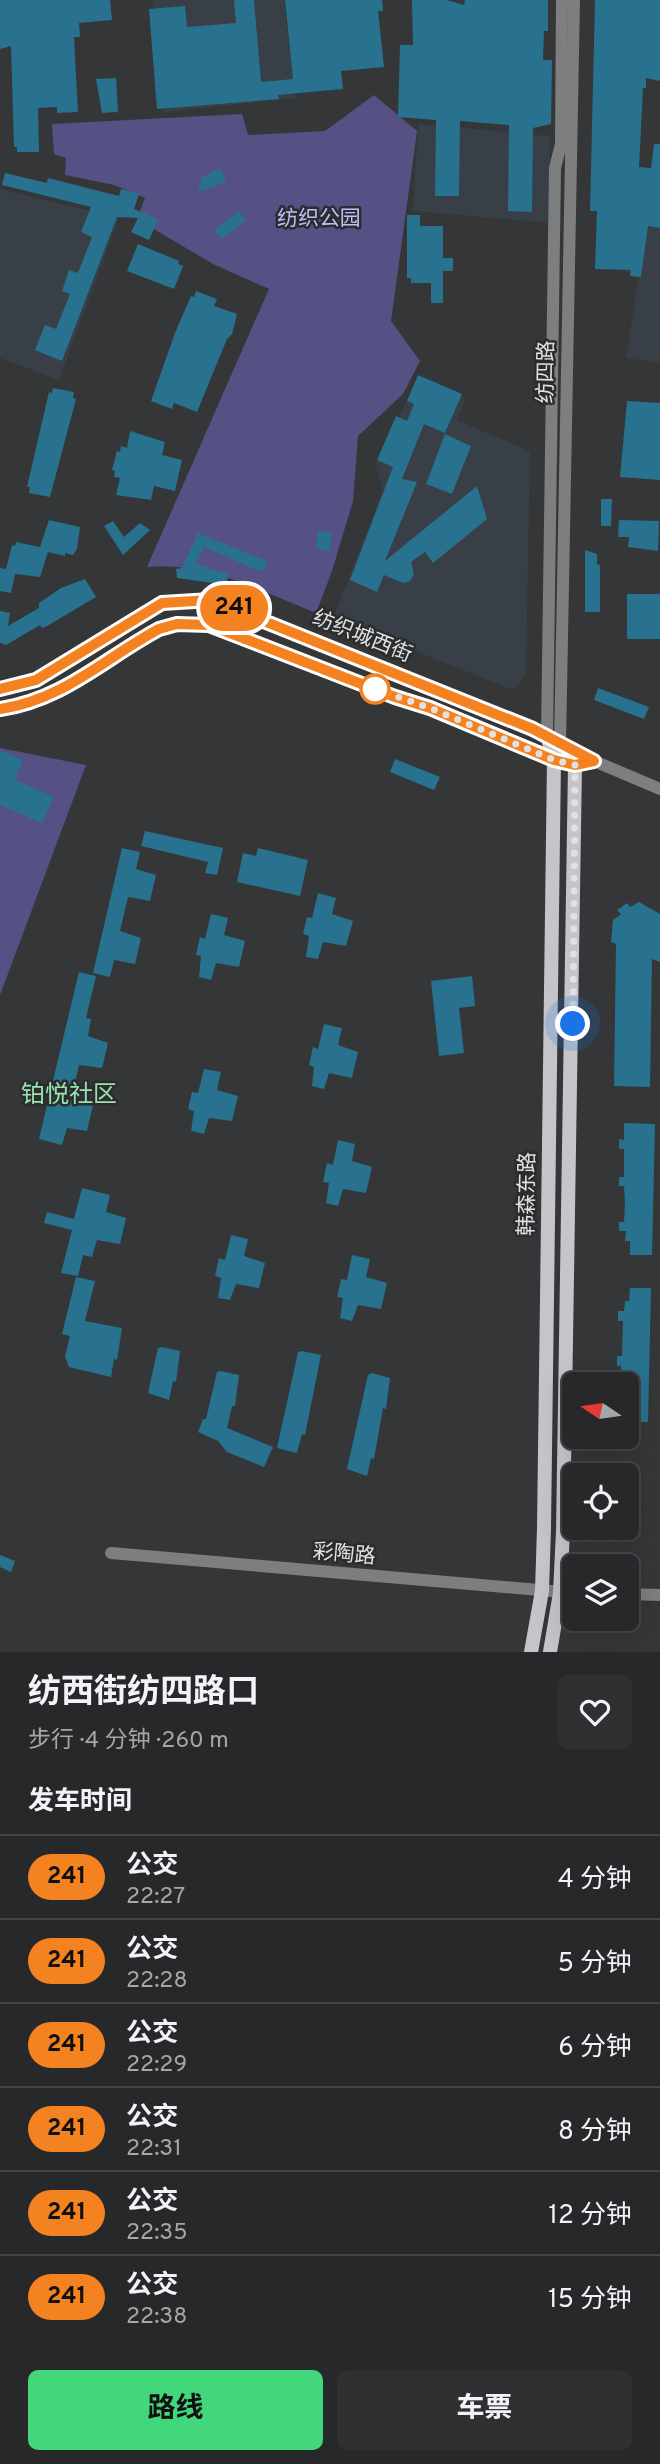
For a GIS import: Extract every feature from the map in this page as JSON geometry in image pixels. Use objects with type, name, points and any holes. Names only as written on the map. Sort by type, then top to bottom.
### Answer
[{"type":"main road","name":"纺织城西街","points":[[0,689],[36,680],[162,603],[211,600],[547,735],[594,761]]},
{"type":"main road","name":"纺织城西街","points":[[0,709],[35,702],[58,693],[159,629],[177,624],[209,625],[430,708],[554,760],[575,765],[594,761]]},
{"type":"main road","name":"韩森东路","points":[[531,1652],[542,1591],[554,760],[547,735]]},
{"type":"main road","points":[[560,744],[575,765]]},
{"type":"main road","name":"韩森东路","points":[[567,1554],[575,765]]},
{"type":"main road","name":"韩森东路","points":[[550,1652],[562,1610]]},
{"type":"street","name":"纺四路","points":[[547,735],[555,168],[561,144],[562,0]]},
{"type":"street","name":"纺四路","points":[[560,744],[574,0]]},
{"type":"street","name":"纺织城西街","points":[[594,761],[660,789]]},
{"type":"street","name":"彩陶路","points":[[111,1553],[562,1593]]},
{"type":"street","points":[[639,1594],[660,1595]]},
{"type":"shaded area","points":[[153,0],[284,0],[296,98],[164,112]]},
{"type":"shaded area","points":[[418,124],[550,136],[551,223],[413,211]]},
{"type":"shaded area","points":[[0,189],[119,218],[59,380],[0,358]]},
{"type":"shaded area","points":[[633,223],[660,228],[660,363],[626,358],[639,275],[626,272]]},
{"type":"shaded area","points":[[420,376],[466,400],[457,420],[530,451],[526,675],[514,690],[333,619],[383,490],[375,464]]},
{"type":"green space","name":"纺织公园","points":[[374,95],[417,131],[391,321],[420,361],[403,394],[358,436],[353,501],[316,613],[212,573],[169,566],[147,567],[269,289],[213,264],[137,219],[145,198],[114,185],[65,175],[66,158],[54,154],[52,124],[242,114],[248,135],[325,131]]},
{"type":"green space","points":[[0,748],[86,765],[0,995]]},
{"type":"building","points":[[0,0],[110,0],[112,20],[79,23],[80,37],[74,37],[78,112],[57,113],[57,107],[38,108],[39,152],[17,152],[17,147],[14,147],[11,46],[0,49]]},
{"type":"building","points":[[234,0],[254,0],[261,82],[293,79],[285,0],[382,0],[383,11],[378,11],[384,67],[341,71],[343,89],[278,95],[279,99],[157,109],[149,9],[185,6],[187,27],[236,23]]},
{"type":"building","points":[[412,0],[447,0],[464,5],[465,0],[548,0],[548,31],[544,31],[543,60],[552,60],[551,124],[533,128],[532,212],[508,211],[509,125],[460,121],[459,196],[435,196],[436,120],[398,117],[400,45],[413,45]]},
{"type":"building","points":[[595,0],[660,0],[660,81],[646,78],[646,88],[643,88],[639,167],[651,168],[654,144],[660,144],[660,228],[648,226],[641,277],[630,276],[631,270],[595,269],[597,211],[590,211]]},
{"type":"building","points":[[116,78],[118,112],[102,113],[96,79]]},
{"type":"building","points":[[221,168],[226,182],[198,192],[202,177]]},
{"type":"building","points":[[5,173],[47,183],[48,178],[119,196],[121,189],[139,194],[134,209],[158,219],[149,240],[131,232],[138,218],[117,217],[62,361],[35,350],[45,325],[56,329],[70,294],[62,291],[69,270],[78,273],[92,237],[81,232],[91,207],[2,185]]},
{"type":"building","points":[[239,211],[246,220],[222,239],[214,230]]},
{"type":"building","points":[[407,215],[420,215],[420,226],[443,226],[443,258],[453,258],[453,271],[443,271],[443,303],[431,303],[431,283],[411,283],[411,278],[407,278]]},
{"type":"building","points":[[138,244],[179,261],[178,264],[183,266],[174,289],[127,271]]},
{"type":"building","points":[[196,291],[217,299],[214,306],[237,314],[232,334],[227,339],[197,412],[174,403],[172,409],[151,401],[175,333],[191,296],[194,297]]},
{"type":"building","points":[[418,375],[462,394],[445,433],[424,424],[402,479],[417,482],[385,561],[477,486],[487,519],[433,563],[425,552],[411,562],[414,574],[410,581],[403,583],[384,575],[377,592],[350,580],[393,467],[377,460],[396,416],[407,421],[414,404],[407,401]]},
{"type":"building","points":[[53,388],[74,392],[73,398],[76,399],[50,497],[29,493],[30,487],[27,487],[49,392],[52,393]]},
{"type":"building","points":[[627,401],[660,403],[660,480],[620,477]]},
{"type":"building","points":[[130,431],[165,442],[162,455],[182,460],[175,491],[154,486],[151,500],[116,495],[120,478],[114,477],[115,471],[112,470],[117,451],[120,452],[121,446],[127,448]]},
{"type":"building","points":[[445,434],[471,446],[452,494],[426,484]]},
{"type":"building","points":[[601,499],[612,499],[611,526],[601,526]]},
{"type":"building","points":[[49,520],[80,527],[77,549],[73,555],[48,552],[40,577],[15,574],[11,593],[0,591],[0,568],[6,569],[12,545],[15,546],[16,542],[40,547]]},
{"type":"building","points":[[619,520],[659,521],[658,551],[628,547],[629,537],[618,537]]},
{"type":"building","points":[[113,521],[124,537],[140,523],[150,530],[123,555],[104,526]]},
{"type":"building","points":[[318,531],[332,532],[330,551],[316,549]]},
{"type":"building","points":[[198,533],[267,561],[262,572],[204,547],[196,564],[228,574],[227,585],[177,578],[176,569],[182,568]]},
{"type":"building","points":[[585,550],[597,554],[597,564],[600,565],[600,612],[585,612]]},
{"type":"building","points":[[85,579],[96,597],[47,626],[42,628],[40,625],[6,645],[0,643],[0,611],[10,613],[8,626],[39,608],[39,603],[61,588]]},
{"type":"building","points":[[627,594],[660,594],[660,639],[627,639]]},
{"type":"building","points":[[598,688],[649,707],[644,719],[594,700]]},
{"type":"building","points":[[0,750],[23,760],[15,780],[54,797],[42,823],[0,805]]},
{"type":"building","points":[[395,759],[440,777],[434,790],[390,772]]},
{"type":"building","points":[[145,831],[223,848],[217,875],[205,873],[208,862],[141,846]]},
{"type":"building","points":[[122,848],[140,852],[136,869],[156,875],[150,901],[128,897],[120,931],[141,938],[135,964],[114,960],[110,977],[93,973]]},
{"type":"building","points":[[258,848],[308,860],[300,896],[237,882],[243,853],[256,856]]},
{"type":"building","points":[[318,893],[336,898],[332,914],[353,921],[346,946],[323,942],[318,959],[306,957],[309,936],[303,934],[307,917],[312,918]]},
{"type":"building","points":[[639,902],[660,914],[660,962],[652,959],[650,1087],[614,1086],[616,944],[611,942],[613,920],[621,914],[617,910],[627,903],[630,907]]},
{"type":"building","points":[[211,914],[228,918],[224,935],[245,941],[239,967],[216,963],[211,980],[199,977],[201,956],[196,955],[200,937],[205,939]]},
{"type":"building","points":[[79,972],[96,976],[86,1018],[91,1019],[88,1036],[108,1043],[102,1068],[79,1065],[71,1099],[93,1105],[87,1131],[67,1128],[62,1145],[39,1139]]},
{"type":"building","points":[[472,976],[475,1006],[459,1008],[464,1053],[439,1056],[431,981]]},
{"type":"building","points":[[324,1024],[342,1028],[338,1045],[358,1052],[352,1078],[329,1073],[324,1089],[312,1086],[314,1067],[309,1065],[313,1047],[318,1049]]},
{"type":"building","points":[[204,1069],[221,1072],[217,1090],[238,1096],[232,1121],[209,1118],[204,1134],[191,1131],[194,1111],[188,1109],[192,1092],[198,1093]]},
{"type":"building","points":[[624,1123],[655,1124],[652,1255],[630,1255],[630,1241],[625,1241],[626,1231],[619,1231],[619,1222],[624,1222],[625,1203],[624,1186],[619,1186],[619,1177],[624,1177],[624,1149],[619,1149],[619,1139],[624,1140]]},
{"type":"building","points":[[338,1140],[355,1144],[352,1161],[372,1167],[366,1193],[343,1189],[338,1206],[326,1203],[329,1183],[323,1182],[327,1163],[333,1165]]},
{"type":"building","points":[[82,1188],[110,1195],[106,1212],[126,1218],[120,1244],[97,1240],[92,1257],[83,1255],[78,1276],[61,1273],[72,1230],[44,1223],[47,1212],[74,1219]]},
{"type":"building","points":[[231,1235],[248,1239],[244,1256],[265,1263],[259,1288],[236,1284],[230,1300],[218,1298],[221,1278],[215,1276],[219,1258],[225,1260]]},
{"type":"building","points":[[352,1255],[370,1259],[366,1277],[387,1283],[381,1309],[358,1305],[352,1321],[340,1318],[343,1298],[337,1297],[341,1279],[347,1280]]},
{"type":"building","points":[[76,1277],[95,1281],[85,1321],[122,1328],[117,1360],[114,1359],[111,1377],[69,1367],[65,1356],[70,1336],[62,1334]]},
{"type":"building","points":[[630,1288],[651,1288],[648,1422],[639,1422],[639,1372],[621,1372],[621,1366],[617,1366],[617,1356],[622,1356],[623,1321],[618,1321],[618,1311],[624,1311],[625,1301],[629,1301]]},
{"type":"building","points":[[158,1348],[180,1351],[176,1382],[173,1381],[169,1400],[148,1393]]},
{"type":"building","points":[[298,1352],[321,1355],[305,1435],[302,1434],[297,1453],[277,1448]]},
{"type":"building","points":[[217,1372],[239,1375],[235,1406],[232,1406],[227,1428],[273,1447],[264,1467],[227,1452],[218,1441],[198,1432],[203,1419],[206,1419]]},
{"type":"building","points":[[372,1373],[390,1378],[386,1409],[383,1408],[374,1459],[371,1458],[367,1476],[347,1469],[368,1375]]},
{"type":"building","points":[[0,1555],[15,1561],[11,1572],[0,1567]]},
{"type":"bus line","name":"241","points":[[0,689],[36,680],[66,658],[162,603],[211,600],[533,729],[594,761],[575,765],[554,760],[430,708],[209,625],[177,624],[159,629],[58,693],[44,700],[0,709]]},
{"type":"district","name":"铂悦社区","points":[[69,1096]]},
{"type":"route","points":[[375,689],[430,708],[554,760],[575,765],[573,1024]]}]
